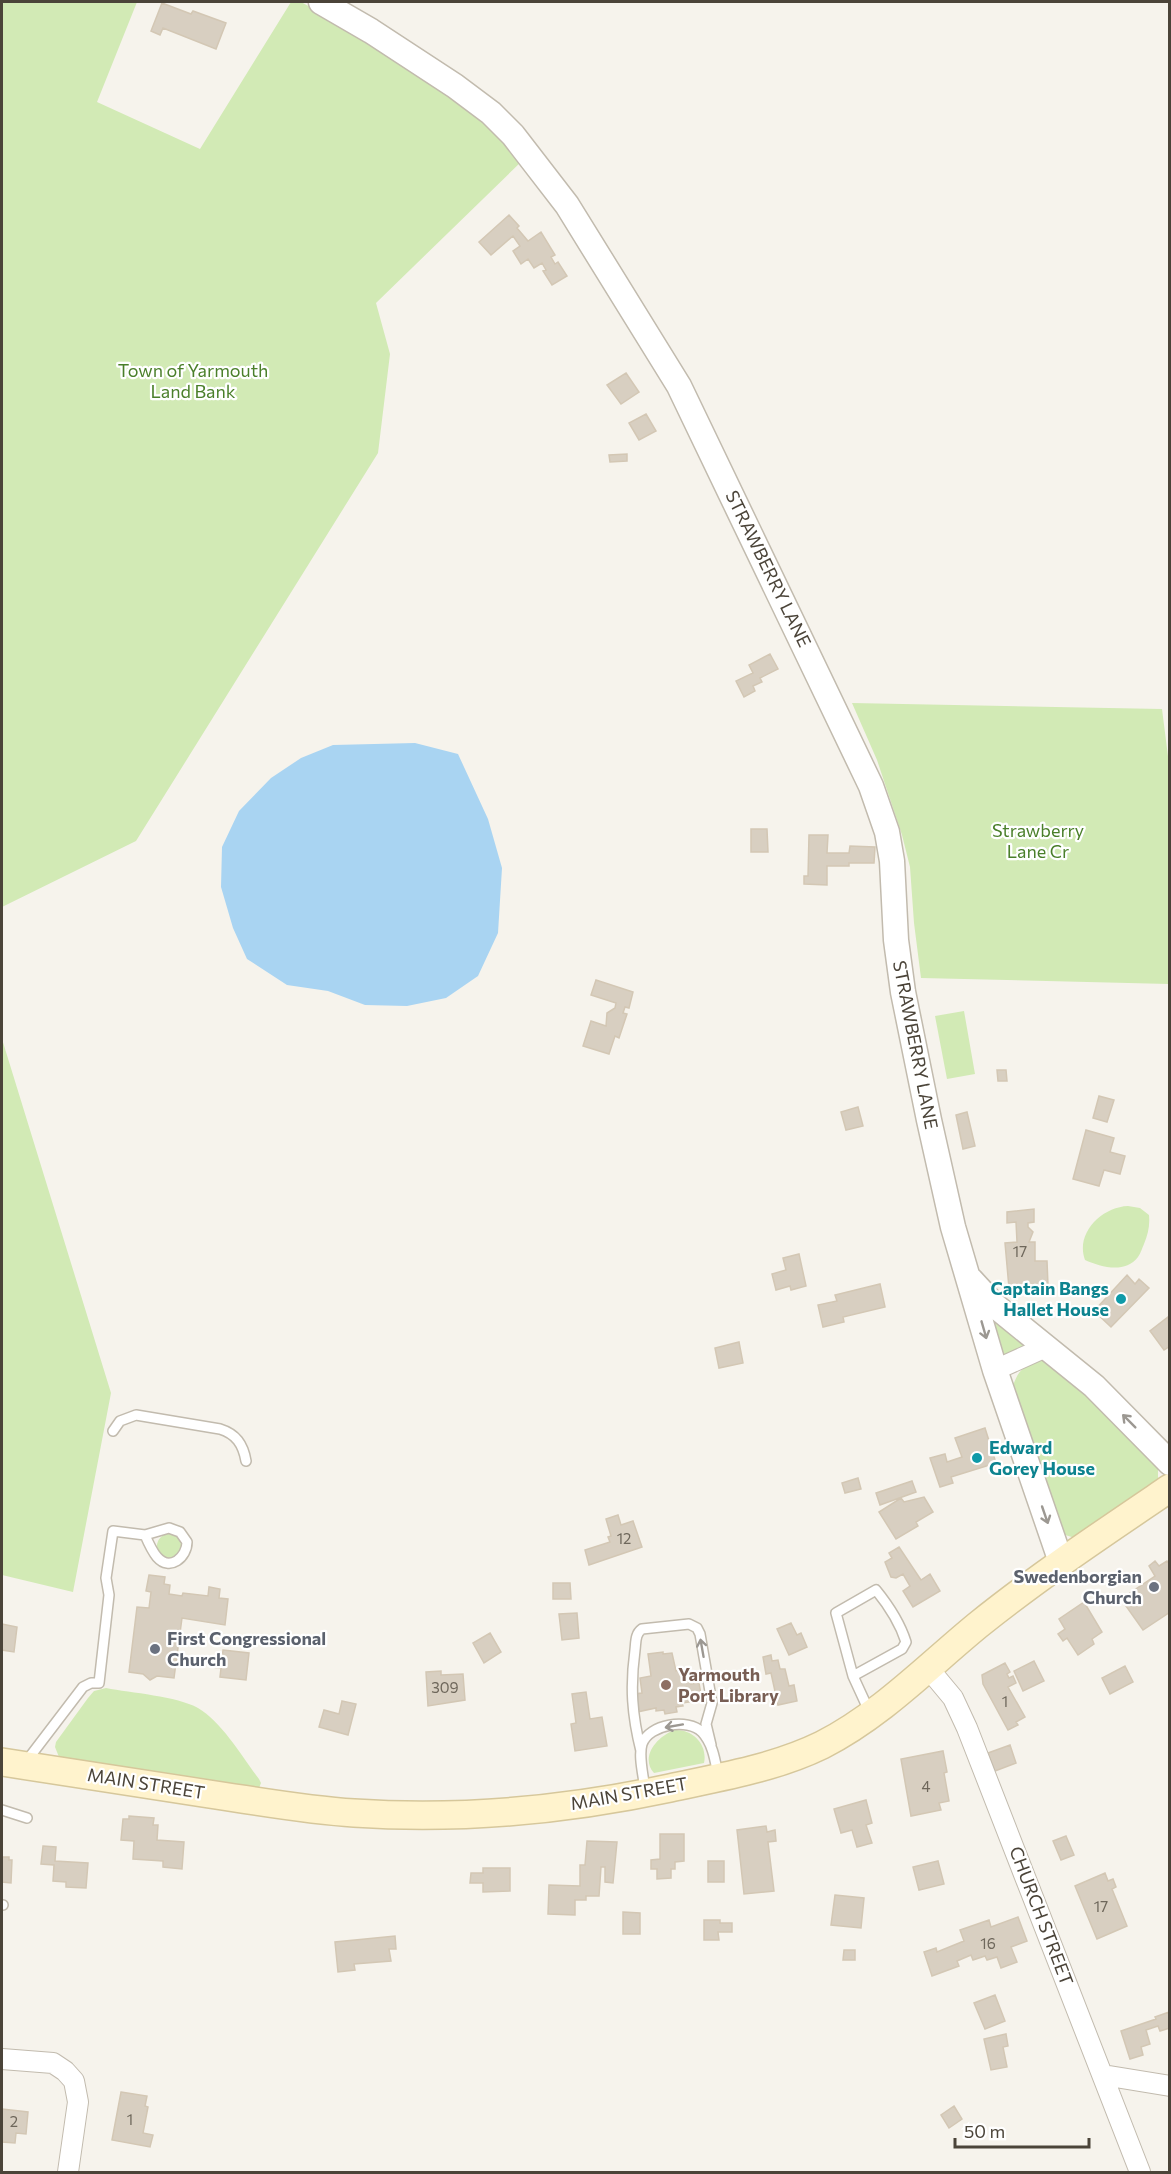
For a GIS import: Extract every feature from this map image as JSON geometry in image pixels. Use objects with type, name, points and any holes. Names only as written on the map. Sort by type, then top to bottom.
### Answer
[{"type":"main road","name":"MAIN STREET","points":[[12,1764],[280,1805],[385,1815],[516,1811],[572,1805],[718,1778],[805,1752],[838,1736],[871,1715],[979,1625],[1061,1562],[1170,1488]]},
{"type":"street","name":"STRAWBERRY LANE","points":[[321,2],[371,31],[455,86],[491,113],[538,165],[574,214],[667,363],[867,775],[883,816],[892,861],[896,940],[903,992],[953,1227],[995,1370],[1061,1562]]},
{"type":"street","name":"STRAWBERRY LANE","points":[[968,1274],[975,1287],[988,1300],[1094,1386],[1170,1463]]},
{"type":"street","points":[[995,1370],[1046,1347]]},
{"type":"street","name":"CHURCH STREET","points":[[928,1668],[948,1691],[967,1728],[1140,2172]]},
{"type":"street","points":[[2,2059],[53,2063],[74,2081],[78,2102],[68,2172]]},
{"type":"street","points":[[1103,2075],[1170,2086]]},
{"type":"lane","points":[[113,1431],[120,1421],[136,1415],[220,1429],[238,1440],[244,1449],[246,1461]]},
{"type":"lane","points":[[12,1764],[83,1687],[91,1683],[99,1683],[110,1595],[106,1578],[113,1531],[145,1535],[163,1529],[175,1529],[187,1542],[185,1554],[172,1563],[162,1561],[154,1554],[145,1535]]},
{"type":"lane","points":[[853,1676],[902,1649],[906,1642],[886,1603],[876,1590],[836,1613],[853,1676],[871,1715]]},
{"type":"lane","points":[[645,1793],[641,1751],[634,1723],[631,1683],[637,1635],[642,1629],[689,1624],[698,1629],[712,1703],[706,1720],[706,1730],[718,1778]]},
{"type":"lane","points":[[641,1751],[646,1737],[657,1729],[686,1724],[696,1727],[711,1745]]},
{"type":"lane","points":[[2,1810],[27,1818]]},
{"type":"green space","name":"Town of Yarmouth Land Bank","points":[[2,2],[137,2],[97,102],[200,149],[291,2],[301,2],[367,38],[471,111],[523,160],[376,303],[390,354],[378,453],[136,841],[2,907]]},
{"type":"green space","name":"Strawberry Lane Cr","points":[[852,703],[1162,709],[1170,772],[1169,984],[921,978],[910,867],[902,835],[877,760]]},
{"type":"green space","points":[[964,1011],[975,1074],[947,1079],[935,1016]]},
{"type":"green space","points":[[2,1039],[111,1393],[73,1592],[2,1575]]},
{"type":"green space","points":[[1128,1206],[1140,1208],[1149,1215],[1148,1233],[1138,1257],[1126,1266],[1113,1268],[1085,1260],[1084,1240],[1093,1223],[1109,1211]]},
{"type":"green space","points":[[989,1310],[1031,1343],[1003,1360]]},
{"type":"green space","points":[[1040,1360],[1053,1361],[1158,1466],[1158,1481],[1075,1538],[1062,1534],[1011,1391],[1021,1371]]},
{"type":"green space","points":[[169,1534],[174,1535],[180,1541],[180,1551],[174,1557],[169,1558],[164,1557],[158,1551],[157,1546],[158,1541],[164,1535]]},
{"type":"green space","points":[[106,1688],[166,1698],[198,1708],[215,1722],[231,1741],[259,1779],[261,1783],[259,1788],[59,1757],[55,1747],[56,1742],[94,1691]]},
{"type":"green space","points":[[675,1730],[688,1732],[698,1739],[704,1750],[704,1763],[654,1773],[650,1766],[650,1753],[657,1741]]},
{"type":"water","points":[[415,743],[458,754],[488,819],[502,868],[498,933],[478,976],[446,998],[407,1006],[365,1005],[328,991],[287,985],[247,959],[233,928],[221,887],[222,847],[239,811],[271,778],[301,758],[333,745]]},
{"type":"building","points":[[162,3],[191,14],[193,11],[226,23],[216,49],[163,28],[160,35],[151,31]]},
{"type":"building","points":[[509,215],[528,241],[541,232],[555,255],[551,257],[555,264],[558,262],[567,276],[552,285],[543,271],[546,270],[542,263],[534,268],[528,259],[521,264],[513,251],[520,246],[513,236],[491,255],[479,242]]},
{"type":"building","points":[[626,373],[639,392],[621,404],[607,385]]},
{"type":"building","points":[[646,414],[656,431],[639,440],[629,423]]},
{"type":"building","points":[[627,454],[627,461],[610,462],[609,455]]},
{"type":"building","points":[[770,654],[778,669],[760,678],[762,682],[753,686],[755,691],[744,697],[736,681],[753,673],[749,665]]},
{"type":"building","points":[[751,829],[767,829],[768,852],[751,852]]},
{"type":"building","points":[[809,835],[828,835],[827,853],[849,853],[850,846],[875,847],[874,863],[827,866],[827,885],[804,884],[804,876],[808,876]]},
{"type":"building","points":[[596,980],[633,992],[629,1008],[625,1007],[623,1013],[627,1014],[619,1038],[615,1036],[609,1054],[583,1046],[591,1021],[606,1026],[607,1013],[615,1008],[616,1003],[591,995]]},
{"type":"building","points":[[997,1070],[1006,1070],[1007,1081],[998,1081]]},
{"type":"building","points":[[1099,1096],[1114,1100],[1107,1122],[1093,1118]]},
{"type":"building","points":[[858,1107],[863,1126],[846,1130],[841,1112]]},
{"type":"building","points":[[967,1112],[975,1146],[963,1149],[956,1115]]},
{"type":"building","points":[[1086,1130],[1114,1138],[1110,1152],[1125,1156],[1120,1174],[1104,1170],[1099,1186],[1073,1179]]},
{"type":"building","points":[[1034,1209],[1034,1222],[1028,1223],[1028,1227],[1033,1232],[1029,1242],[1035,1242],[1035,1261],[1047,1261],[1048,1285],[1037,1286],[1037,1292],[1029,1292],[1029,1286],[1009,1288],[1005,1243],[1017,1242],[1016,1222],[1007,1223],[1007,1212]]},
{"type":"building","points":[[799,1254],[806,1286],[791,1290],[790,1286],[776,1290],[772,1274],[786,1270],[783,1258]]},
{"type":"building","name":"Captain Bangs Hallet House","points":[[1127,1275],[1135,1284],[1139,1279],[1149,1288],[1111,1327],[1094,1311]]},
{"type":"building","points":[[880,1284],[885,1307],[843,1317],[844,1322],[823,1327],[818,1305],[837,1301],[835,1295]]},
{"type":"building","points":[[1168,1317],[1170,1346],[1164,1350],[1150,1331]]},
{"type":"building","points":[[739,1342],[743,1363],[719,1368],[715,1348]]},
{"type":"building","name":"Edward Gorey House","points":[[985,1428],[996,1463],[951,1477],[953,1483],[940,1487],[930,1458],[945,1454],[947,1462],[962,1457],[955,1438]]},
{"type":"building","points":[[858,1478],[861,1489],[845,1493],[842,1483]]},
{"type":"building","points":[[912,1481],[916,1492],[880,1505],[876,1493]]},
{"type":"building","points":[[924,1497],[933,1512],[916,1522],[918,1526],[896,1539],[879,1512],[901,1498],[904,1502]]},
{"type":"building","points":[[618,1515],[621,1525],[633,1521],[642,1547],[589,1565],[585,1550],[610,1542],[608,1537],[611,1536],[606,1519]]},
{"type":"building","points":[[899,1547],[921,1580],[930,1574],[940,1591],[913,1607],[903,1591],[910,1586],[903,1574],[896,1578],[891,1577],[885,1562],[892,1558],[889,1553]]},
{"type":"building","name":"Swedenborgian Church","points":[[1155,1561],[1159,1566],[1167,1561],[1170,1565],[1170,1612],[1143,1630],[1121,1599],[1155,1576],[1149,1566]]},
{"type":"building","name":"First Congressional Church","points":[[149,1575],[165,1577],[164,1584],[170,1585],[169,1594],[208,1596],[209,1587],[220,1589],[219,1598],[228,1599],[225,1625],[182,1618],[174,1678],[157,1676],[150,1680],[143,1674],[129,1672],[137,1607],[149,1608],[151,1592],[146,1591]]},
{"type":"building","points":[[553,1583],[570,1583],[571,1599],[553,1599]]},
{"type":"building","points":[[1084,1602],[1102,1632],[1092,1639],[1094,1644],[1078,1655],[1067,1638],[1063,1641],[1058,1634],[1065,1629],[1059,1619]]},
{"type":"building","points":[[577,1613],[579,1638],[562,1640],[559,1614]]},
{"type":"building","points":[[791,1623],[797,1635],[801,1633],[807,1647],[789,1655],[777,1629]]},
{"type":"building","points":[[2,1624],[17,1627],[14,1652],[2,1650]]},
{"type":"building","points":[[490,1633],[501,1652],[484,1663],[473,1643]]},
{"type":"building","points":[[223,1650],[249,1653],[246,1680],[220,1677],[221,1668],[212,1667],[213,1659],[222,1660]]},
{"type":"building","points":[[663,1652],[663,1654],[672,1653],[676,1671],[689,1669],[691,1684],[699,1683],[702,1700],[682,1703],[683,1706],[676,1707],[677,1712],[665,1714],[664,1710],[656,1711],[656,1708],[637,1712],[634,1694],[642,1693],[640,1678],[651,1676],[648,1654]]},
{"type":"building","points":[[771,1655],[772,1661],[778,1660],[780,1669],[785,1669],[789,1686],[794,1685],[797,1701],[778,1705],[771,1673],[766,1674],[763,1657]]},
{"type":"building","points":[[1034,1661],[1044,1681],[1023,1691],[1014,1671]]},
{"type":"building","points":[[1005,1663],[1010,1672],[1007,1674],[1009,1678],[1013,1676],[1016,1683],[1008,1687],[1025,1717],[1016,1722],[1018,1725],[1008,1730],[983,1684],[982,1675]]},
{"type":"building","points":[[1125,1666],[1133,1682],[1110,1694],[1102,1678]]},
{"type":"building","points":[[441,1671],[441,1675],[463,1674],[465,1700],[428,1706],[426,1672]]},
{"type":"building","points":[[586,1692],[590,1719],[602,1717],[607,1746],[575,1751],[571,1724],[576,1723],[572,1694]]},
{"type":"building","points":[[342,1701],[356,1704],[348,1735],[319,1727],[324,1710],[339,1714]]},
{"type":"building","points":[[1010,1745],[1016,1763],[995,1771],[988,1753]]},
{"type":"building","points":[[943,1751],[949,1801],[939,1803],[941,1810],[911,1816],[901,1759]]},
{"type":"building","points":[[866,1800],[872,1823],[866,1825],[872,1843],[857,1847],[852,1830],[841,1833],[834,1809]]},
{"type":"building","points":[[129,1816],[154,1818],[153,1825],[158,1825],[157,1840],[184,1842],[182,1869],[163,1867],[163,1861],[133,1859],[134,1841],[121,1840],[123,1819],[129,1819]]},
{"type":"building","points":[[766,1826],[767,1832],[775,1830],[776,1841],[768,1842],[774,1891],[744,1894],[737,1830]]},
{"type":"building","points":[[660,1834],[684,1834],[684,1861],[675,1862],[675,1869],[671,1869],[671,1878],[657,1879],[657,1869],[651,1869],[651,1860],[660,1859]]},
{"type":"building","points":[[1066,1836],[1074,1855],[1061,1860],[1053,1841]]},
{"type":"building","points":[[587,1841],[617,1842],[613,1883],[605,1882],[605,1867],[601,1867],[599,1896],[586,1896],[586,1900],[575,1900],[575,1915],[548,1914],[549,1885],[580,1886],[580,1865],[585,1865]]},
{"type":"building","points":[[43,1846],[56,1847],[55,1861],[88,1863],[86,1888],[66,1887],[66,1882],[53,1881],[54,1865],[41,1864]]},
{"type":"building","points":[[2,1857],[9,1857],[9,1860],[12,1860],[11,1883],[2,1882]]},
{"type":"building","points":[[708,1861],[724,1861],[724,1882],[708,1882]]},
{"type":"building","points":[[938,1861],[944,1884],[919,1890],[913,1867]]},
{"type":"building","points":[[483,1868],[510,1868],[510,1891],[483,1892],[483,1883],[470,1883],[471,1873],[483,1873]]},
{"type":"building","points":[[1105,1873],[1108,1881],[1113,1879],[1116,1887],[1112,1889],[1127,1926],[1097,1939],[1075,1886]]},
{"type":"building","points":[[835,1895],[864,1898],[861,1928],[831,1925]]},
{"type":"building","points":[[623,1912],[640,1913],[640,1934],[623,1934]]},
{"type":"building","points":[[1018,1917],[1027,1941],[1011,1947],[1017,1962],[1001,1968],[997,1957],[987,1960],[985,1956],[973,1960],[971,1955],[957,1961],[959,1966],[932,1976],[924,1952],[936,1948],[937,1952],[964,1941],[960,1930],[989,1920],[991,1927]]},
{"type":"building","points":[[704,1920],[732,1923],[732,1932],[718,1932],[719,1940],[704,1940]]},
{"type":"building","points":[[395,1936],[396,1949],[389,1949],[391,1961],[354,1964],[355,1970],[338,1972],[335,1942]]},
{"type":"building","points":[[844,1950],[855,1950],[855,1960],[843,1960]]},
{"type":"building","points":[[995,1995],[1005,2021],[985,2029],[974,2003]]},
{"type":"building","points":[[1169,2012],[1170,2028],[1160,2031],[1158,2026],[1146,2030],[1150,2044],[1141,2047],[1143,2055],[1130,2059],[1121,2031]]},
{"type":"building","points":[[1006,2034],[1008,2046],[1003,2047],[1007,2067],[991,2070],[984,2039]]},
{"type":"building","points":[[121,2092],[147,2096],[145,2106],[148,2107],[143,2133],[153,2135],[150,2147],[112,2140]]},
{"type":"building","points":[[954,2106],[962,2119],[949,2128],[941,2115]]},
{"type":"building","points":[[2,2109],[28,2112],[26,2134],[16,2133],[15,2143],[2,2142]]},
{"type":"place","name":"Captain Bangs Hallet House","points":[[1121,1299]]},
{"type":"place","name":"Edward Gorey House","points":[[977,1458]]},
{"type":"place","name":"Swedenborgian Church","points":[[1154,1587]]},
{"type":"place","name":"First Congressional Church","points":[[155,1649]]},
{"type":"place","name":"Yarmouth Port Library","points":[[666,1685]]}]
